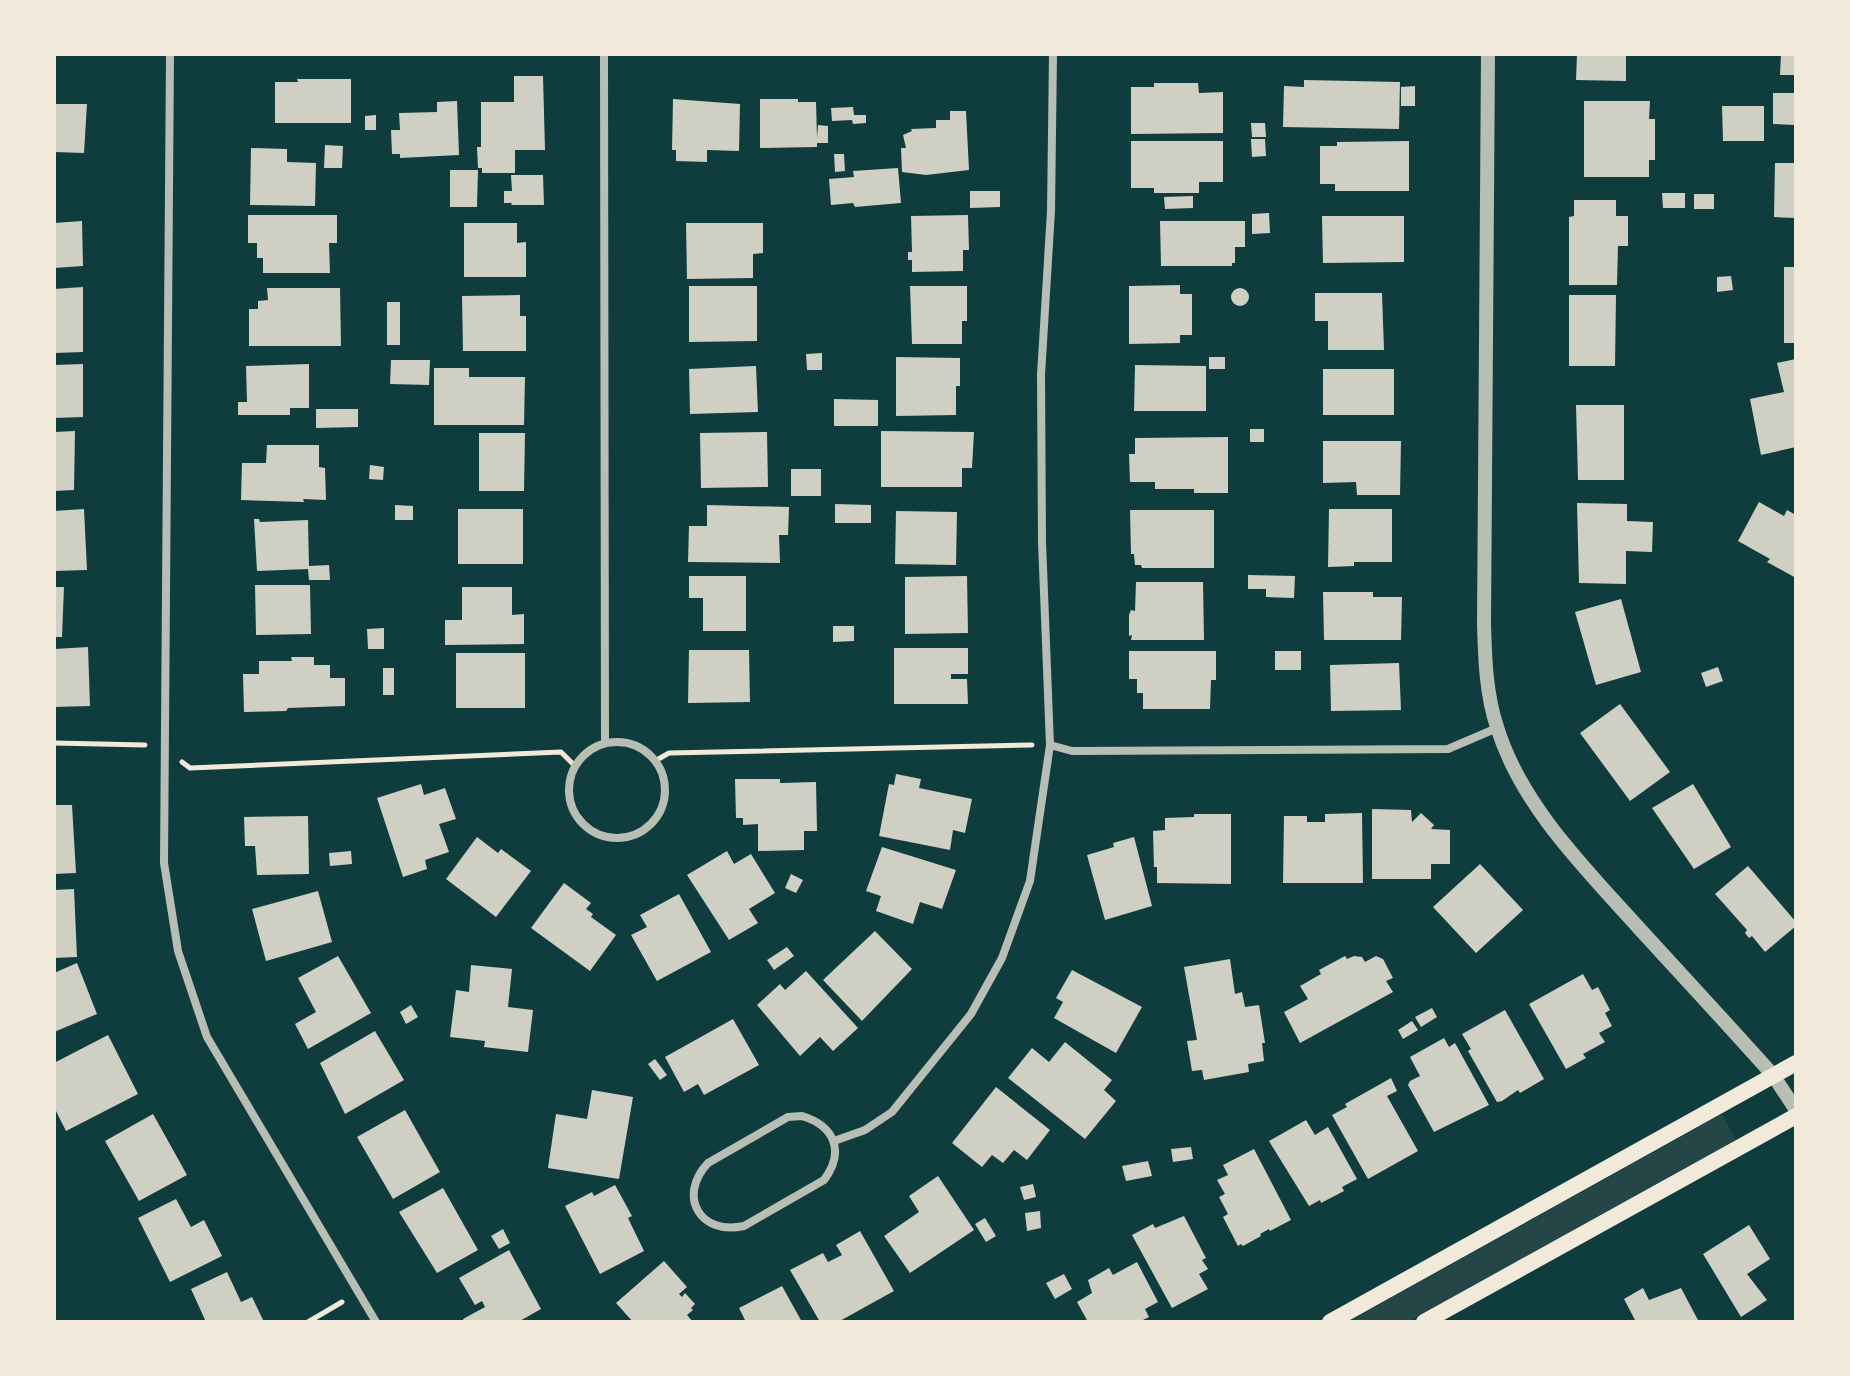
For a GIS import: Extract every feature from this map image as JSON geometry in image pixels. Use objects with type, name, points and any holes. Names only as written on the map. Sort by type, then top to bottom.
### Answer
[{"type":"main road","points":[[1330,1322],[1796,1063]]},
{"type":"main road","points":[[1424,1322],[1796,1116]]},
{"type":"street","points":[[170,54],[164,733],[166,878],[178,951],[207,1037],[376,1322]]},
{"type":"street","points":[[604,54],[605,743]]},
{"type":"street","points":[[834,1141],[865,1130],[892,1112],[971,1014],[1002,958],[1030,881],[1050,745],[1042,542],[1041,375],[1051,211],[1053,54]]},
{"type":"street","points":[[1488,54],[1484,624],[1486,675],[1497,728],[1519,777],[1544,817],[1577,860],[1773,1075],[1796,1110]]},
{"type":"street","points":[[1050,745],[1072,751],[1448,749],[1497,728]]},
{"type":"street","points":[[619,742],[646,751],[655,761],[663,776],[665,791],[662,807],[654,821],[642,832],[628,838],[612,839],[596,834],[583,825],[573,812],[569,781],[575,766],[593,748],[619,742]]},
{"type":"street","points":[[802,1116],[816,1120],[827,1129],[834,1141],[832,1169],[824,1180],[744,1226],[729,1229],[714,1226],[702,1217],[695,1204],[693,1188],[698,1174],[708,1163],[788,1117],[802,1116]]},
{"type":"path","points":[[655,761],[669,753],[1050,745]]},
{"type":"path","points":[[234,766],[561,752],[575,766]]},
{"type":"path","points":[[308,1322],[360,1292]]},
{"type":"shaded area","points":[[1722,1114],[1736,1140],[1407,1322],[1348,1322]]},
{"type":"building","points":[[1577,54],[1626,54],[1626,81],[1576,80]]},
{"type":"building","points":[[1781,54],[1796,54],[1796,75],[1780,75]]},
{"type":"building","points":[[514,76],[543,76],[545,150],[515,150],[515,173],[482,173],[482,168],[478,168],[477,147],[481,147],[481,102],[514,102]]},
{"type":"building","points":[[297,79],[351,79],[351,123],[275,123],[275,82],[298,82]]},
{"type":"building","points":[[1304,80],[1400,82],[1399,129],[1283,127],[1284,86],[1304,87]]},
{"type":"building","points":[[1154,83],[1198,83],[1199,93],[1223,92],[1223,133],[1131,134],[1131,87],[1154,87]]},
{"type":"building","points":[[1415,86],[1415,106],[1401,106],[1401,87]]},
{"type":"building","points":[[1773,93],[1796,93],[1796,125],[1773,124]]},
{"type":"building","points":[[673,99],[740,104],[739,151],[707,150],[707,162],[676,161],[676,150],[672,150]]},
{"type":"building","points":[[760,99],[816,102],[817,138],[818,125],[828,126],[828,143],[817,143],[817,147],[760,148]]},
{"type":"building","points":[[457,101],[459,155],[400,158],[400,154],[392,154],[391,130],[400,130],[399,113],[437,112],[437,102]]},
{"type":"building","points":[[1584,101],[1650,101],[1649,119],[1655,119],[1655,160],[1649,160],[1649,177],[1584,177]]},
{"type":"building","points":[[54,104],[87,104],[84,153],[54,152]]},
{"type":"building","points":[[1722,106],[1764,106],[1764,141],[1723,141]]},
{"type":"building","points":[[853,107],[854,115],[866,115],[866,123],[832,121],[831,108]]},
{"type":"building","points":[[950,111],[966,111],[969,170],[926,175],[902,172],[901,148],[906,148],[903,135],[911,129],[936,128],[936,120],[950,120]]},
{"type":"building","points":[[376,115],[376,130],[365,130],[365,116]]},
{"type":"building","points":[[1251,123],[1265,123],[1266,137],[1252,137]]},
{"type":"building","points":[[1251,139],[1265,139],[1266,156],[1252,157]]},
{"type":"building","points":[[1131,141],[1223,141],[1223,182],[1199,182],[1199,193],[1154,193],[1154,188],[1131,188]]},
{"type":"building","points":[[1409,141],[1409,191],[1335,191],[1335,184],[1320,184],[1320,146],[1337,146],[1337,142]]},
{"type":"building","points":[[325,145],[343,146],[342,168],[324,168]]},
{"type":"building","points":[[251,148],[287,149],[287,162],[316,163],[315,206],[250,205]]},
{"type":"building","points":[[834,154],[844,154],[845,171],[835,172]]},
{"type":"building","points":[[1775,163],[1796,163],[1796,218],[1774,217]]},
{"type":"building","points":[[898,168],[901,203],[855,207],[853,203],[831,205],[829,179],[854,177],[853,171]]},
{"type":"building","points":[[450,170],[478,170],[477,207],[450,207]]},
{"type":"building","points":[[511,175],[543,175],[544,205],[504,203],[504,191],[512,191]]},
{"type":"building","points":[[970,191],[1000,191],[1000,207],[970,208]]},
{"type":"building","points":[[1662,193],[1685,193],[1685,208],[1663,208]]},
{"type":"building","points":[[1694,194],[1714,194],[1714,209],[1694,209]]},
{"type":"building","points":[[1193,196],[1193,208],[1165,209],[1164,197]]},
{"type":"building","points":[[1574,200],[1616,200],[1616,216],[1628,216],[1628,246],[1618,246],[1617,285],[1569,285],[1569,217],[1574,216]]},
{"type":"building","points":[[1269,213],[1270,233],[1252,234],[1252,214]]},
{"type":"building","points":[[248,215],[337,215],[337,243],[329,243],[330,273],[263,273],[263,258],[257,258],[257,243],[248,243]]},
{"type":"building","points":[[968,215],[969,250],[963,250],[963,271],[912,272],[912,260],[908,260],[908,252],[912,252],[911,216]]},
{"type":"building","points":[[1322,216],[1404,216],[1404,262],[1323,263]]},
{"type":"building","points":[[82,221],[83,266],[54,268],[54,223]]},
{"type":"building","points":[[1160,221],[1245,221],[1245,247],[1235,247],[1235,263],[1232,266],[1161,266]]},
{"type":"building","points":[[464,223],[517,223],[517,243],[526,242],[526,277],[464,277]]},
{"type":"building","points":[[686,223],[763,223],[763,253],[753,254],[753,278],[687,279]]},
{"type":"building","points":[[1784,267],[1796,267],[1796,343],[1784,343]]},
{"type":"building","points":[[1731,276],[1733,290],[1717,292],[1717,277]]},
{"type":"building","points":[[1180,285],[1180,294],[1192,294],[1192,335],[1180,335],[1180,343],[1129,344],[1129,286]]},
{"type":"building","points":[[689,286],[757,286],[757,341],[689,342]]},
{"type":"building","points":[[910,286],[967,286],[967,321],[962,321],[962,344],[912,344]]},
{"type":"building","points":[[83,287],[83,352],[54,353],[54,289]]},
{"type":"building","points":[[267,288],[340,288],[341,346],[249,346],[249,309],[258,309],[258,301],[268,300]]},
{"type":"building","points":[[1240,288],[1249,297],[1240,306],[1231,297]]},
{"type":"building","points":[[1315,293],[1382,293],[1384,350],[1328,350],[1328,321],[1315,321]]},
{"type":"building","points":[[520,295],[520,316],[526,316],[526,351],[463,351],[462,296]]},
{"type":"building","points":[[1569,295],[1616,295],[1615,366],[1569,366]]},
{"type":"building","points":[[387,302],[400,302],[400,345],[387,345]]},
{"type":"building","points":[[822,353],[822,370],[807,370],[806,354]]},
{"type":"building","points":[[896,357],[960,358],[956,415],[896,416]]},
{"type":"building","points":[[1209,357],[1225,357],[1225,369],[1209,369]]},
{"type":"building","points":[[1796,359],[1796,447],[1761,455],[1750,399],[1784,392],[1777,363]]},
{"type":"building","points":[[391,360],[430,360],[429,385],[390,384]]},
{"type":"building","points":[[83,364],[83,417],[54,418],[54,365]]},
{"type":"building","points":[[309,364],[309,408],[290,408],[290,415],[238,415],[238,402],[247,402],[246,366]]},
{"type":"building","points":[[1135,365],[1206,366],[1206,411],[1134,411]]},
{"type":"building","points":[[756,366],[758,412],[690,414],[689,369]]},
{"type":"building","points":[[434,368],[469,368],[469,377],[525,377],[524,425],[434,425]]},
{"type":"building","points":[[1323,369],[1394,369],[1394,415],[1323,415]]},
{"type":"building","points":[[834,399],[878,400],[878,426],[834,426]]},
{"type":"building","points":[[1576,405],[1624,405],[1624,480],[1578,480]]},
{"type":"building","points":[[316,409],[358,409],[358,427],[316,428]]},
{"type":"building","points":[[1250,429],[1264,429],[1264,442],[1250,442]]},
{"type":"building","points":[[75,431],[74,490],[54,491],[54,432]]},
{"type":"building","points":[[881,431],[974,432],[972,468],[962,468],[962,487],[881,487]]},
{"type":"building","points":[[767,432],[768,487],[701,488],[700,433]]},
{"type":"building","points":[[479,433],[525,433],[524,491],[479,491]]},
{"type":"building","points":[[1228,437],[1228,493],[1155,489],[1155,482],[1130,482],[1129,454],[1135,454],[1135,438]]},
{"type":"building","points":[[1323,441],[1401,441],[1400,495],[1357,495],[1356,482],[1323,483]]},
{"type":"building","points":[[267,445],[319,445],[319,467],[325,468],[326,500],[241,500],[242,463],[266,463]]},
{"type":"building","points":[[370,465],[384,467],[383,480],[369,479]]},
{"type":"building","points":[[791,469],[821,469],[821,496],[791,496]]},
{"type":"building","points":[[1759,502],[1784,516],[1787,510],[1796,515],[1796,578],[1738,541]]},
{"type":"building","points":[[1577,503],[1627,504],[1627,521],[1653,522],[1652,552],[1626,551],[1626,584],[1579,583]]},
{"type":"building","points":[[835,504],[871,505],[871,523],[835,523]]},
{"type":"building","points":[[395,505],[413,506],[413,520],[395,520]]},
{"type":"building","points":[[707,505],[789,507],[788,535],[779,535],[780,563],[688,562],[689,526],[707,526]]},
{"type":"building","points":[[84,509],[87,570],[54,571],[54,511]]},
{"type":"building","points":[[458,509],[523,509],[523,564],[458,564]]},
{"type":"building","points":[[1329,509],[1392,509],[1392,562],[1354,562],[1354,566],[1328,567]]},
{"type":"building","points":[[1130,510],[1214,510],[1214,568],[1142,568],[1135,565],[1134,554],[1131,554]]},
{"type":"building","points":[[896,511],[957,512],[956,565],[895,564]]},
{"type":"building","points":[[254,519],[260,522],[308,520],[309,566],[329,565],[330,580],[309,580],[308,569],[257,571]]},
{"type":"building","points":[[1248,575],[1295,576],[1294,598],[1266,597],[1266,589],[1248,589]]},
{"type":"building","points":[[689,576],[746,576],[746,631],[703,631],[703,598],[689,598]]},
{"type":"building","points":[[967,576],[968,633],[905,634],[905,577]]},
{"type":"building","points":[[1136,582],[1203,582],[1204,640],[1131,640],[1129,615],[1131,610],[1135,611]]},
{"type":"building","points":[[255,585],[310,585],[311,634],[256,635]]},
{"type":"building","points":[[54,587],[64,587],[62,637],[54,637]]},
{"type":"building","points":[[462,587],[512,587],[512,615],[524,614],[524,644],[445,645],[445,620],[462,620]]},
{"type":"building","points":[[1323,592],[1373,592],[1373,597],[1402,597],[1401,640],[1324,640]]},
{"type":"building","points":[[1621,599],[1641,672],[1596,685],[1575,612]]},
{"type":"building","points":[[833,626],[854,626],[854,641],[833,642]]},
{"type":"building","points":[[384,628],[384,649],[368,649],[367,629]]},
{"type":"building","points":[[88,647],[90,706],[54,707],[54,649]]},
{"type":"building","points":[[894,648],[968,648],[968,674],[951,674],[951,679],[967,679],[968,704],[894,704]]},
{"type":"building","points":[[689,650],[749,650],[750,702],[688,703]]},
{"type":"building","points":[[1129,651],[1216,651],[1216,680],[1211,680],[1210,709],[1143,709],[1143,693],[1137,693],[1137,679],[1129,679]]},
{"type":"building","points":[[1275,651],[1301,651],[1301,670],[1275,670]]},
{"type":"building","points":[[456,653],[525,653],[525,708],[456,708]]},
{"type":"building","points":[[291,657],[314,657],[314,665],[330,665],[330,678],[345,678],[345,706],[244,712],[243,674],[259,674],[259,661],[292,661]]},
{"type":"building","points":[[1399,663],[1401,710],[1331,711],[1330,665]]},
{"type":"building","points":[[1718,667],[1723,681],[1706,687],[1701,673]]},
{"type":"building","points":[[383,668],[394,668],[394,695],[383,695]]},
{"type":"building","points":[[1620,704],[1670,772],[1630,801],[1580,733]]},
{"type":"building","points":[[896,774],[921,779],[919,788],[972,799],[965,833],[953,830],[950,850],[879,836],[889,784],[894,785]]},
{"type":"building","points":[[735,779],[816,782],[817,831],[804,831],[804,850],[758,851],[758,824],[743,825],[743,818],[736,818]]},
{"type":"building","points":[[421,784],[424,795],[445,788],[456,819],[439,824],[449,852],[425,860],[427,869],[403,877],[377,798]]},
{"type":"building","points":[[1693,784],[1731,847],[1694,869],[1652,808]]},
{"type":"building","points":[[54,805],[72,805],[76,873],[54,874]]},
{"type":"building","points":[[1372,809],[1411,810],[1412,822],[1421,813],[1434,825],[1431,829],[1450,830],[1450,864],[1431,864],[1431,879],[1372,879]]},
{"type":"building","points":[[1362,813],[1363,883],[1283,883],[1284,816],[1307,816],[1307,822],[1325,822],[1325,814]]},
{"type":"building","points":[[1194,814],[1231,814],[1231,884],[1157,883],[1153,831],[1165,830],[1165,818],[1194,817]]},
{"type":"building","points":[[308,816],[309,874],[257,875],[255,846],[245,846],[244,817]]},
{"type":"building","points":[[477,837],[498,853],[501,849],[531,871],[496,917],[446,879]]},
{"type":"building","points":[[1134,837],[1152,906],[1105,920],[1087,855]]},
{"type":"building","points":[[882,847],[956,870],[942,909],[920,902],[913,924],[876,911],[881,896],[866,891]]},
{"type":"building","points":[[351,851],[352,864],[330,866],[329,853]]},
{"type":"building","points":[[727,851],[734,864],[751,854],[775,893],[749,909],[758,923],[729,940],[687,875]]},
{"type":"building","points":[[1480,864],[1523,910],[1476,953],[1433,907]]},
{"type":"building","points":[[1748,866],[1796,922],[1796,926],[1765,952],[1752,936],[1749,938],[1745,933],[1747,930],[1715,894]]},
{"type":"building","points":[[791,874],[803,880],[796,893],[785,888]]},
{"type":"building","points":[[564,883],[591,903],[586,909],[593,914],[591,917],[616,935],[590,971],[531,928]]},
{"type":"building","points":[[74,889],[77,957],[54,958],[54,890]]},
{"type":"building","points":[[318,891],[332,942],[266,961],[252,909]]},
{"type":"building","points":[[679,894],[711,952],[657,981],[631,935],[647,927],[640,915]]},
{"type":"building","points":[[875,931],[912,969],[862,1021],[823,980]]},
{"type":"building","points":[[787,947],[794,956],[774,970],[767,960]]},
{"type":"building","points":[[338,956],[371,1013],[308,1049],[295,1024],[316,1012],[298,978]]},
{"type":"building","points":[[1345,956],[1347,959],[1362,957],[1365,962],[1376,956],[1383,959],[1393,978],[1386,981],[1393,992],[1300,1043],[1284,1012],[1308,999],[1300,986],[1321,974],[1319,970]]},
{"type":"building","points":[[1230,959],[1235,994],[1242,992],[1245,1007],[1259,1005],[1265,1043],[1262,1043],[1264,1061],[1248,1064],[1249,1072],[1204,1080],[1202,1070],[1192,1071],[1187,1041],[1197,1040],[1184,967]]},
{"type":"building","points":[[77,963],[97,1014],[54,1032],[54,973]]},
{"type":"building","points":[[471,965],[512,969],[508,1007],[533,1010],[528,1052],[484,1047],[485,1041],[450,1037],[456,990],[469,992]]},
{"type":"building","points":[[1072,970],[1142,1007],[1116,1053],[1054,1018],[1063,1002],[1056,998]]},
{"type":"building","points":[[806,971],[858,1028],[833,1051],[820,1037],[800,1056],[757,1005],[780,984],[785,990]]},
{"type":"building","points":[[1583,974],[1592,990],[1598,987],[1610,1010],[1605,1013],[1612,1026],[1599,1033],[1605,1042],[1583,1054],[1586,1058],[1566,1069],[1529,1004]]},
{"type":"building","points":[[411,1005],[418,1017],[406,1024],[400,1012]]},
{"type":"building","points":[[1432,1008],[1437,1017],[1421,1027],[1415,1017]]},
{"type":"building","points":[[1505,1010],[1544,1079],[1497,1102],[1468,1051],[1471,1049],[1462,1034]]},
{"type":"building","points":[[733,1019],[759,1065],[704,1095],[698,1084],[684,1092],[665,1057]]},
{"type":"building","points":[[1412,1021],[1418,1030],[1403,1039],[1398,1030]]},
{"type":"building","points":[[375,1031],[404,1080],[345,1114],[320,1063]]},
{"type":"building","points":[[108,1035],[138,1094],[66,1131],[54,1107],[54,1063]]},
{"type":"building","points":[[1444,1038],[1449,1047],[1455,1043],[1489,1105],[1434,1132],[1408,1085],[1420,1076],[1410,1057]]},
{"type":"building","points":[[1065,1042],[1112,1080],[1104,1090],[1116,1101],[1085,1139],[1008,1078],[1032,1048],[1049,1062]]},
{"type":"building","points":[[655,1059],[667,1075],[660,1080],[648,1064]]},
{"type":"building","points":[[1391,1078],[1397,1091],[1387,1096],[1418,1151],[1368,1179],[1332,1115],[1347,1107],[1345,1104]]},
{"type":"building","points":[[996,1087],[1050,1130],[1027,1160],[1014,1150],[1003,1163],[992,1155],[982,1167],[952,1143]]},
{"type":"building","points":[[592,1090],[633,1097],[619,1179],[548,1168],[556,1114],[587,1119]]},
{"type":"building","points":[[405,1110],[440,1172],[393,1199],[357,1137]]},
{"type":"building","points":[[153,1114],[187,1175],[139,1201],[105,1141]]},
{"type":"building","points":[[1306,1120],[1315,1135],[1328,1127],[1357,1179],[1342,1187],[1344,1191],[1309,1206],[1269,1141]]},
{"type":"building","points":[[1191,1147],[1193,1159],[1173,1162],[1171,1149]]},
{"type":"building","points":[[1254,1149],[1291,1220],[1238,1246],[1223,1217],[1228,1214],[1219,1197],[1225,1194],[1217,1180],[1228,1175],[1223,1165]]},
{"type":"building","points":[[1148,1161],[1152,1176],[1126,1181],[1122,1166]]},
{"type":"building","points":[[938,1176],[974,1230],[910,1273],[884,1236],[919,1212],[909,1196]]},
{"type":"building","points":[[1033,1184],[1036,1197],[1024,1200],[1020,1187]]},
{"type":"building","points":[[615,1185],[632,1216],[628,1218],[644,1251],[600,1274],[565,1206],[592,1192],[594,1196]]},
{"type":"building","points":[[443,1188],[478,1250],[437,1273],[399,1212]]},
{"type":"building","points":[[176,1199],[191,1227],[204,1220],[222,1256],[170,1282],[138,1218]]},
{"type":"building","points":[[1040,1211],[1041,1228],[1027,1231],[1025,1213]]},
{"type":"building","points":[[1184,1216],[1206,1258],[1202,1260],[1208,1269],[1199,1274],[1208,1289],[1172,1308],[1132,1235],[1153,1224],[1155,1228]]},
{"type":"building","points":[[985,1218],[996,1236],[986,1242],[975,1224]]},
{"type":"building","points":[[1749,1225],[1770,1259],[1747,1274],[1767,1300],[1741,1317],[1703,1254]]},
{"type":"building","points":[[503,1229],[510,1243],[499,1249],[491,1236]]},
{"type":"building","points":[[860,1231],[894,1291],[838,1322],[820,1322],[790,1270],[823,1253],[828,1262],[842,1255],[836,1245]]},
{"type":"building","points":[[509,1250],[541,1309],[518,1322],[464,1322],[463,1319],[485,1307],[482,1301],[475,1305],[459,1278]]},
{"type":"building","points":[[664,1261],[687,1287],[679,1294],[682,1297],[685,1293],[695,1304],[687,1315],[693,1322],[633,1322],[616,1303]]},
{"type":"building","points":[[1137,1262],[1158,1302],[1145,1309],[1149,1317],[1139,1322],[1088,1322],[1077,1302],[1092,1293],[1088,1280],[1109,1268],[1113,1275]]},
{"type":"building","points":[[227,1272],[241,1302],[252,1297],[264,1322],[206,1322],[191,1289]]},
{"type":"building","points":[[1064,1274],[1072,1289],[1055,1299],[1046,1283]]},
{"type":"building","points":[[782,1286],[802,1322],[746,1322],[739,1308]]},
{"type":"building","points":[[1643,1288],[1649,1300],[1681,1288],[1699,1322],[1636,1322],[1624,1299]]}]
